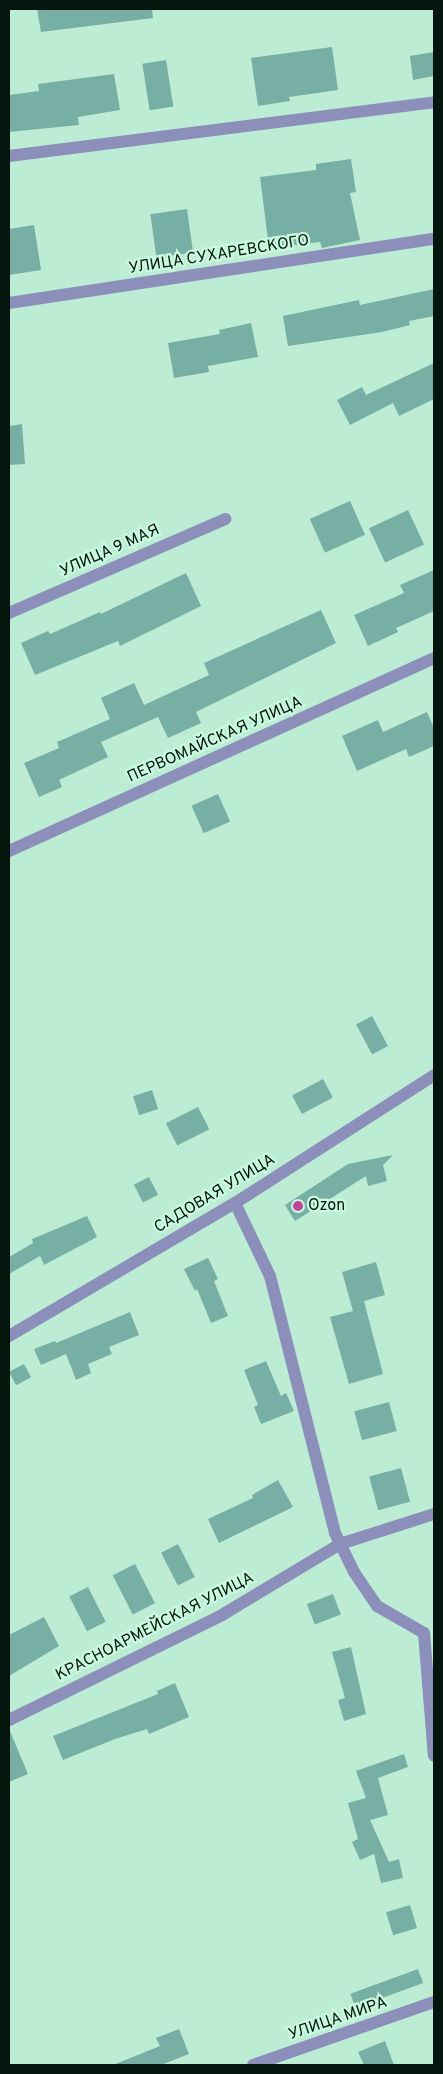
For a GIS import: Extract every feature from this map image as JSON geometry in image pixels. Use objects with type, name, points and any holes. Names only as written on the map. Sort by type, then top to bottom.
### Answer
[{"type":"street","points":[[9,156],[434,102]]},
{"type":"street","name":"УЛИЦА СУХАРЕВСКОГО","points":[[9,303],[434,239]]},
{"type":"street","name":"УЛИЦА 9 МАЯ","points":[[9,613],[225,518]]},
{"type":"street","name":"ПЕРВОМАЙСКАЯ УЛИЦА","points":[[9,851],[434,658]]},
{"type":"street","name":"САДОВАЯ УЛИЦА","points":[[9,1336],[234,1203],[434,1075]]},
{"type":"street","points":[[234,1203],[270,1276],[340,1544],[354,1572],[377,1606],[424,1634],[434,1756]]},
{"type":"street","name":"КРАСНОАРМЕЙСКАЯ УЛИЦА","points":[[9,1720],[222,1615],[340,1544],[434,1514]]},
{"type":"street","name":"УЛИЦА МИРА","points":[[252,2065],[434,2002]]},
{"type":"building","points":[[37,9],[152,9],[153,18],[41,32]]},
{"type":"building","points":[[332,47],[338,90],[289,97],[290,101],[258,106],[251,58]]},
{"type":"building","points":[[434,52],[434,76],[413,80],[410,56]]},
{"type":"building","points":[[166,60],[173,106],[150,110],[142,64]]},
{"type":"building","points":[[114,74],[120,110],[78,117],[79,125],[9,132],[9,95],[39,91],[38,84]]},
{"type":"building","points":[[351,159],[356,192],[350,193],[360,240],[322,248],[320,242],[269,248],[260,177],[316,170],[316,164]]},
{"type":"building","points":[[187,209],[193,253],[156,258],[150,214]]},
{"type":"building","points":[[34,225],[41,270],[9,275],[9,229]]},
{"type":"building","points":[[434,289],[434,316],[409,321],[410,325],[382,332],[288,346],[283,316],[359,300],[360,305]]},
{"type":"building","points":[[251,323],[258,357],[208,366],[209,372],[174,378],[168,343],[220,334],[219,330]]},
{"type":"building","points":[[434,363],[434,399],[399,416],[393,403],[350,425],[337,400],[362,387],[366,395]]},
{"type":"building","points":[[22,424],[25,464],[9,465],[9,426]]},
{"type":"building","points":[[350,501],[365,535],[325,553],[310,519]]},
{"type":"building","points":[[408,510],[424,544],[385,563],[369,528]]},
{"type":"building","points":[[434,570],[434,611],[396,628],[398,632],[368,646],[354,615],[404,593],[400,585]]},
{"type":"building","points":[[186,573],[201,606],[120,646],[118,641],[35,675],[21,643],[48,631],[50,634],[100,612],[101,614]]},
{"type":"building","points":[[321,610],[336,643],[196,712],[201,723],[168,738],[158,717],[101,742],[108,757],[59,780],[62,787],[39,797],[24,763],[59,748],[57,742],[110,719],[101,698],[134,683],[144,705],[209,675],[204,663]]},
{"type":"building","points":[[427,712],[434,728],[434,746],[409,757],[406,749],[357,771],[342,736],[378,720],[383,732]]},
{"type":"building","points":[[218,794],[230,821],[204,833],[192,806]]},
{"type":"building","points":[[372,1016],[388,1046],[372,1054],[356,1024]]},
{"type":"building","points":[[323,1079],[333,1098],[302,1114],[292,1095]]},
{"type":"building","points":[[152,1090],[158,1109],[139,1115],[133,1096]]},
{"type":"building","points":[[198,1107],[209,1129],[177,1146],[166,1123]]},
{"type":"building","points":[[393,1155],[383,1165],[387,1181],[368,1186],[366,1176],[295,1221],[285,1205],[348,1164]]},
{"type":"building","points":[[149,1177],[158,1195],[143,1203],[134,1185]]},
{"type":"building","points":[[87,1216],[97,1237],[44,1265],[40,1256],[9,1274],[9,1257],[33,1243],[32,1239]]},
{"type":"building","points":[[208,1258],[218,1279],[214,1281],[228,1316],[211,1323],[197,1289],[195,1291],[184,1269]]},
{"type":"building","points":[[376,1262],[385,1295],[364,1301],[383,1374],[349,1384],[330,1317],[353,1311],[342,1272]]},
{"type":"building","points":[[130,1312],[139,1335],[109,1347],[112,1354],[88,1364],[91,1373],[76,1380],[66,1354],[41,1365],[34,1349],[55,1341],[56,1343]]},
{"type":"building","points":[[266,1361],[281,1396],[286,1393],[294,1411],[261,1424],[254,1407],[258,1405],[244,1370]]},
{"type":"building","points":[[24,1364],[31,1377],[16,1385],[9,1372]]},
{"type":"building","points":[[389,1402],[397,1431],[362,1440],[354,1411]]},
{"type":"building","points":[[401,1468],[410,1502],[378,1510],[369,1477]]},
{"type":"building","points":[[278,1480],[293,1507],[219,1543],[208,1519],[253,1498],[252,1495]]},
{"type":"building","points":[[178,1544],[195,1577],[178,1586],[161,1553]]},
{"type":"building","points":[[135,1564],[155,1603],[133,1615],[113,1575]]},
{"type":"building","points":[[88,1587],[106,1622],[87,1631],[69,1597]]},
{"type":"building","points":[[333,1594],[341,1615],[315,1625],[307,1604]]},
{"type":"building","points":[[44,1617],[59,1646],[9,1676],[9,1635]]},
{"type":"building","points":[[351,1647],[366,1714],[344,1721],[338,1700],[345,1698],[332,1652]]},
{"type":"building","points":[[175,1683],[189,1717],[149,1734],[147,1729],[115,1739],[63,1760],[53,1736],[158,1694],[157,1691]]},
{"type":"building","points":[[9,1729],[28,1774],[9,1782]]},
{"type":"building","points":[[404,1754],[408,1767],[378,1778],[388,1815],[370,1820],[389,1862],[399,1859],[403,1878],[381,1883],[374,1854],[360,1860],[352,1842],[358,1839],[348,1803],[366,1798],[356,1771]]},
{"type":"building","points":[[410,1905],[417,1928],[393,1935],[386,1912]]},
{"type":"building","points":[[418,1969],[423,1983],[355,2008],[350,1994]]},
{"type":"building","points":[[179,2029],[189,2054],[161,2065],[113,2065],[160,2046],[156,2038]]},
{"type":"building","points":[[385,2041],[394,2065],[364,2065],[358,2052]]},
{"type":"place","name":"Ozon","points":[[298,1206]]}]
